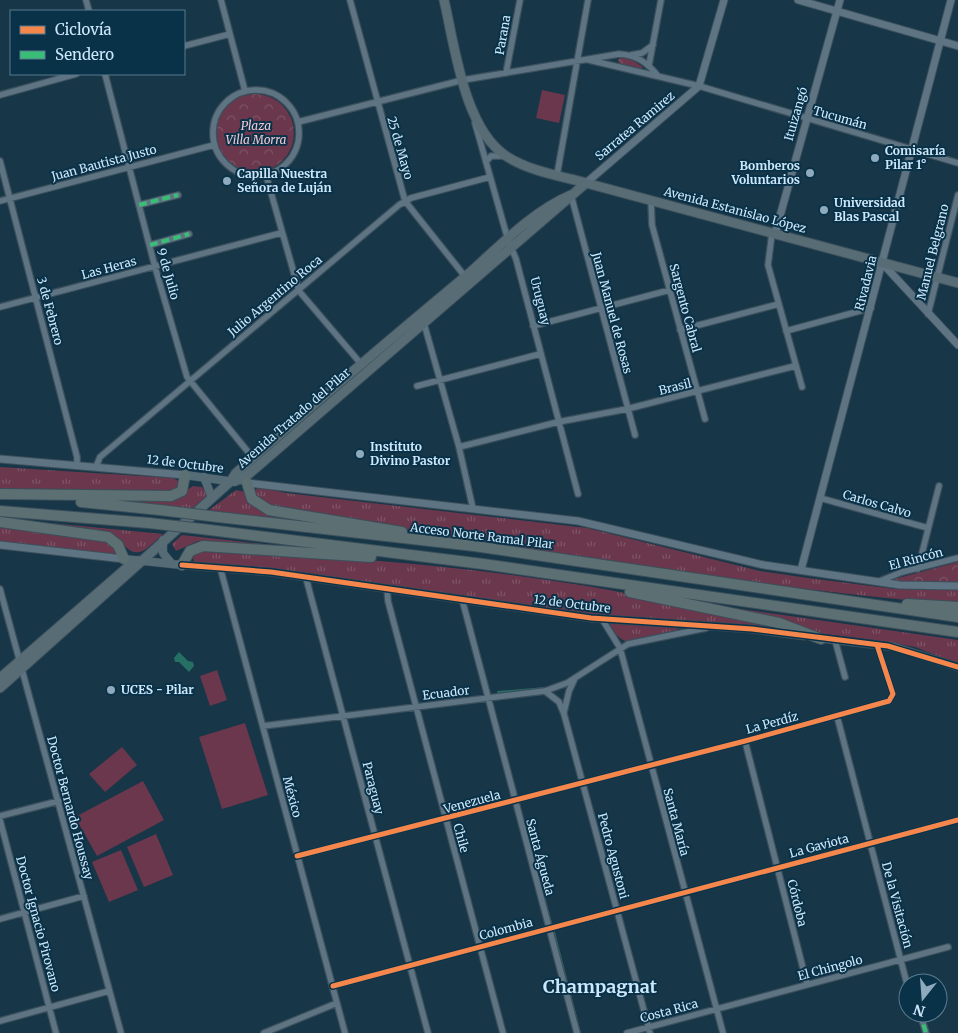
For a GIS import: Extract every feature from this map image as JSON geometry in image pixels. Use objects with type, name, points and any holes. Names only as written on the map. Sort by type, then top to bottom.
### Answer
[{"type":"highway","points":[[0,494],[171,496],[182,491],[185,475]]},
{"type":"highway","points":[[247,483],[254,502],[274,512],[423,535],[474,546]]},
{"type":"highway","name":"Acceso Norte Ramal Pilar","points":[[0,494],[160,510],[474,546],[958,618]]},
{"type":"highway","points":[[0,511],[149,523],[483,564],[958,632]]},
{"type":"highway","points":[[0,522],[108,537],[118,545],[124,559]]},
{"type":"highway","points":[[177,564],[190,551],[203,546],[483,564]]},
{"type":"highway","points":[[583,579],[626,591],[779,623],[820,638]]},
{"type":"highway","points":[[839,600],[958,607]]},
{"type":"main road","name":"Uruguay","points":[[444,0],[473,116],[488,140],[507,157]]},
{"type":"main road","name":"Avenida Estanislao López","points":[[507,157],[556,175],[958,283]]},
{"type":"main road","name":"Avenida Tratado del Pilar","points":[[231,481],[236,473],[253,458],[364,367],[509,243],[560,208],[571,195],[586,183]]},
{"type":"main road","name":"Avenida Tratado del Pilar","points":[[231,481],[243,479],[364,367]]},
{"type":"main road","name":"12 de Octubre","points":[[185,475],[247,483]]},
{"type":"main road","points":[[204,477],[212,498]]},
{"type":"main road","points":[[0,688],[20,665],[129,566],[140,560],[231,481]]},
{"type":"main road","points":[[163,540],[162,553],[177,564]]},
{"type":"main road","name":"12 de Octubre","points":[[124,559],[177,564]]},
{"type":"main road","points":[[0,678],[20,665]]},
{"type":"street","points":[[222,0],[245,91]]},
{"type":"street","name":"25 de Mayo","points":[[350,0],[405,201],[468,279]]},
{"type":"street","name":"Parana","points":[[506,73],[520,0]]},
{"type":"street","points":[[556,175],[588,0]]},
{"type":"street","points":[[640,72],[650,65],[661,0]]},
{"type":"street","points":[[698,86],[724,0]]},
{"type":"street","points":[[798,0],[958,46]]},
{"type":"street","name":"Ituizangó","points":[[802,387],[767,260],[840,0]]},
{"type":"street","name":"Rivadavia","points":[[801,570],[872,308],[951,0]]},
{"type":"street","points":[[185,46],[230,34]]},
{"type":"street","points":[[631,55],[642,53],[653,45]]},
{"type":"street","points":[[615,66],[619,54]]},
{"type":"street","name":"Tucumán","points":[[463,80],[619,54],[631,55],[650,65],[658,76]]},
{"type":"street","name":"Tucumán","points":[[589,60],[698,86],[958,163]]},
{"type":"street","points":[[0,95],[72,75]]},
{"type":"street","name":"9 de Julio","points":[[105,75],[155,267],[189,381],[253,458]]},
{"type":"street","points":[[298,122],[376,100],[463,80]]},
{"type":"street","name":"Sarratea Ramirez","points":[[586,183],[698,86]]},
{"type":"street","points":[[257,90],[280,97],[289,105],[298,122],[299,137],[296,150],[284,166],[266,175],[243,174],[232,169],[223,161],[214,145],[213,127],[216,116],[230,98],[245,91],[257,90]]},
{"type":"street","name":"Uruguay","points":[[473,116],[533,326],[578,494]]},
{"type":"street","name":"Juan Bautista Justo","points":[[0,201],[214,145]]},
{"type":"street","points":[[486,162],[491,156],[507,157]]},
{"type":"street","name":"3 de Febrero","points":[[0,161],[77,457],[77,466]]},
{"type":"street","points":[[266,175],[299,291],[364,367]]},
{"type":"street","name":"Julio Argentino Roca","points":[[96,467],[100,457],[405,201],[490,177]]},
{"type":"street","points":[[139,205],[178,195]]},
{"type":"street","name":"Juan Manuel de Rosas","points":[[571,195],[634,436]]},
{"type":"street","name":"Manuel Belgrano","points":[[928,314],[958,195]]},
{"type":"street","name":"Sargento Cabral","points":[[651,200],[652,225],[705,419]]},
{"type":"street","name":"Las Heras","points":[[0,308],[281,233]]},
{"type":"street","points":[[150,245],[190,234]]},
{"type":"street","points":[[882,263],[958,345]]},
{"type":"street","points":[[533,326],[670,290]]},
{"type":"street","points":[[680,330],[779,304]]},
{"type":"street","points":[[786,331],[872,308]]},
{"type":"street","points":[[422,318],[459,448],[472,509]]},
{"type":"street","points":[[417,386],[540,354]]},
{"type":"street","name":"Brasil","points":[[459,448],[558,422],[627,409],[697,392],[795,366]]},
{"type":"street","name":"12 de Octubre","points":[[0,460],[185,475]]},
{"type":"street","name":"12 de Octubre","points":[[247,483],[592,523],[748,562],[912,586],[958,586]]},
{"type":"street","points":[[918,569],[939,486]]},
{"type":"street","name":"Carlos Calvo","points":[[820,498],[928,528]]},
{"type":"street","name":"12 de Octubre","points":[[0,545],[124,559]]},
{"type":"street","name":"El Rincón","points":[[880,581],[958,558]]},
{"type":"street","name":"12 de Octubre","points":[[177,564],[220,567],[306,578],[602,619],[752,629],[896,647],[958,667]]},
{"type":"street","name":"México","points":[[220,567],[345,1033]]},
{"type":"street","name":"Paraguay","points":[[306,578],[428,1033]]},
{"type":"street","name":"Doctor Bernardo Houssay","points":[[0,589],[121,1033]]},
{"type":"street","name":"Chile","points":[[387,589],[388,600],[503,1033]]},
{"type":"street","name":"Santa Águeda","points":[[462,599],[486,698],[577,1033]]},
{"type":"street","name":"Santa María","points":[[602,619],[620,648],[722,1033]]},
{"type":"street","points":[[679,624],[679,634]]},
{"type":"street","name":"Ecuador","points":[[263,726],[545,692],[576,677],[628,644],[713,626]]},
{"type":"street","points":[[835,640],[845,677]]},
{"type":"street","name":"La Perdíz","points":[[651,765],[889,701],[893,694],[877,645]]},
{"type":"street","name":"Pedro Agustoni","points":[[564,714],[568,696],[576,677]]},
{"type":"street","points":[[545,692],[556,698],[568,696],[565,689],[558,687],[556,698]]},
{"type":"street","name":"Pedro Agustoni","points":[[556,698],[564,714],[649,1030]]},
{"type":"street","name":"De la Visitación","points":[[836,716],[904,973]]},
{"type":"street","name":"Córdoba","points":[[745,741],[807,984]]},
{"type":"street","name":"Venezuela","points":[[298,856],[375,838],[651,765]]},
{"type":"street","points":[[0,816],[58,801]]},
{"type":"street","name":"Doctor Ignacio Pirovano","points":[[0,820],[56,1033]]},
{"type":"street","name":"La Gaviota","points":[[684,892],[958,820]]},
{"type":"street","name":"Colombia","points":[[333,986],[684,892]]},
{"type":"street","points":[[0,919],[84,896]]},
{"type":"street","name":"El Chingolo","points":[[716,1009],[948,946]]},
{"type":"street","points":[[0,1021],[109,991]]},
{"type":"street","points":[[264,1033],[337,1003]]},
{"type":"street","name":"Costa Rica","points":[[627,1033],[649,1030],[716,1009]]},
{"type":"green space","points":[[621,57],[629,58],[643,67],[639,70],[620,65],[618,60]]},
{"type":"green space","points":[[542,90],[565,95],[559,123],[536,118]]},
{"type":"green space","name":"Plaza Villa Morra","points":[[255,94],[270,97],[283,105],[291,118],[294,133],[291,148],[283,161],[270,169],[255,172],[240,169],[227,161],[219,148],[216,133],[219,118],[227,105],[240,97]]},
{"type":"green space","points":[[0,467],[173,478],[180,482],[175,492],[0,489]]},
{"type":"green space","points":[[193,486],[202,487],[206,492],[206,497],[189,511],[77,499],[180,495]]},
{"type":"green space","points":[[260,487],[286,493],[587,528],[760,571],[895,589],[958,590],[958,605],[695,575],[434,534],[260,504],[254,491]]},
{"type":"green space","points":[[236,490],[245,492],[252,503],[340,525],[205,513]]},
{"type":"green space","points":[[19,520],[163,534],[147,548],[137,552],[127,548],[121,541]]},
{"type":"green space","points":[[0,526],[110,541],[117,552],[112,555],[0,543]]},
{"type":"green space","points":[[182,535],[271,545],[198,541],[176,551],[172,544]]},
{"type":"green space","points":[[202,549],[395,562],[491,572],[587,586],[659,600],[776,627],[776,629],[737,624],[605,617],[404,587],[194,562],[192,555]]},
{"type":"green space","points":[[958,562],[958,584],[912,585],[891,580]]},
{"type":"green space","points":[[706,604],[958,640],[958,664],[915,647],[815,633]]},
{"type":"green space","points":[[612,622],[678,629],[677,632],[628,642],[619,638],[614,633],[610,624]]},
{"type":"green space","points":[[217,670],[227,700],[210,706],[200,676]]},
{"type":"green space","points":[[245,723],[268,795],[222,809],[199,737]]},
{"type":"green space","points":[[122,747],[137,765],[105,792],[89,774]]},
{"type":"green space","points":[[143,781],[164,820],[97,856],[75,817]]},
{"type":"green space","points":[[156,834],[173,875],[144,887],[127,847]]},
{"type":"green space","points":[[121,850],[138,890],[109,902],[92,862]]},
{"type":"shaded area","points":[[179,652],[188,661],[193,662],[194,666],[189,672],[179,662],[175,662],[174,658]]},
{"type":"waterway","points":[[498,692],[545,688]]},
{"type":"waterway","points":[[527,835],[551,923]]},
{"type":"waterway","points":[[554,932],[580,1033]]},
{"type":"marked path","points":[[139,205],[178,195]]},
{"type":"marked path","points":[[150,245],[189,234]]},
{"type":"marked path","points":[[923,1023],[926,1033]]},
{"type":"cycle path","points":[[182,565],[271,572],[591,618],[752,629],[888,646],[958,667]]},
{"type":"cycle path","points":[[297,856],[745,741],[889,701],[893,694],[877,645]]},
{"type":"cycle path","points":[[333,986],[958,820]]},
{"type":"place","name":"Comisaría Pilar 1°","points":[[875,158]]},
{"type":"place","name":"Bomberos Voluntarios","points":[[810,173]]},
{"type":"place","name":"Capilla Nuestra Señora de Luján","points":[[227,181]]},
{"type":"place","name":"Universidad Blas Pascal","points":[[824,210]]},
{"type":"place","name":"Instituto Divino Pastor","points":[[360,454]]},
{"type":"place","name":"UCES - Pilar","points":[[111,690]]},
{"type":"district","name":"Champagnat","points":[[600,987]]}]
